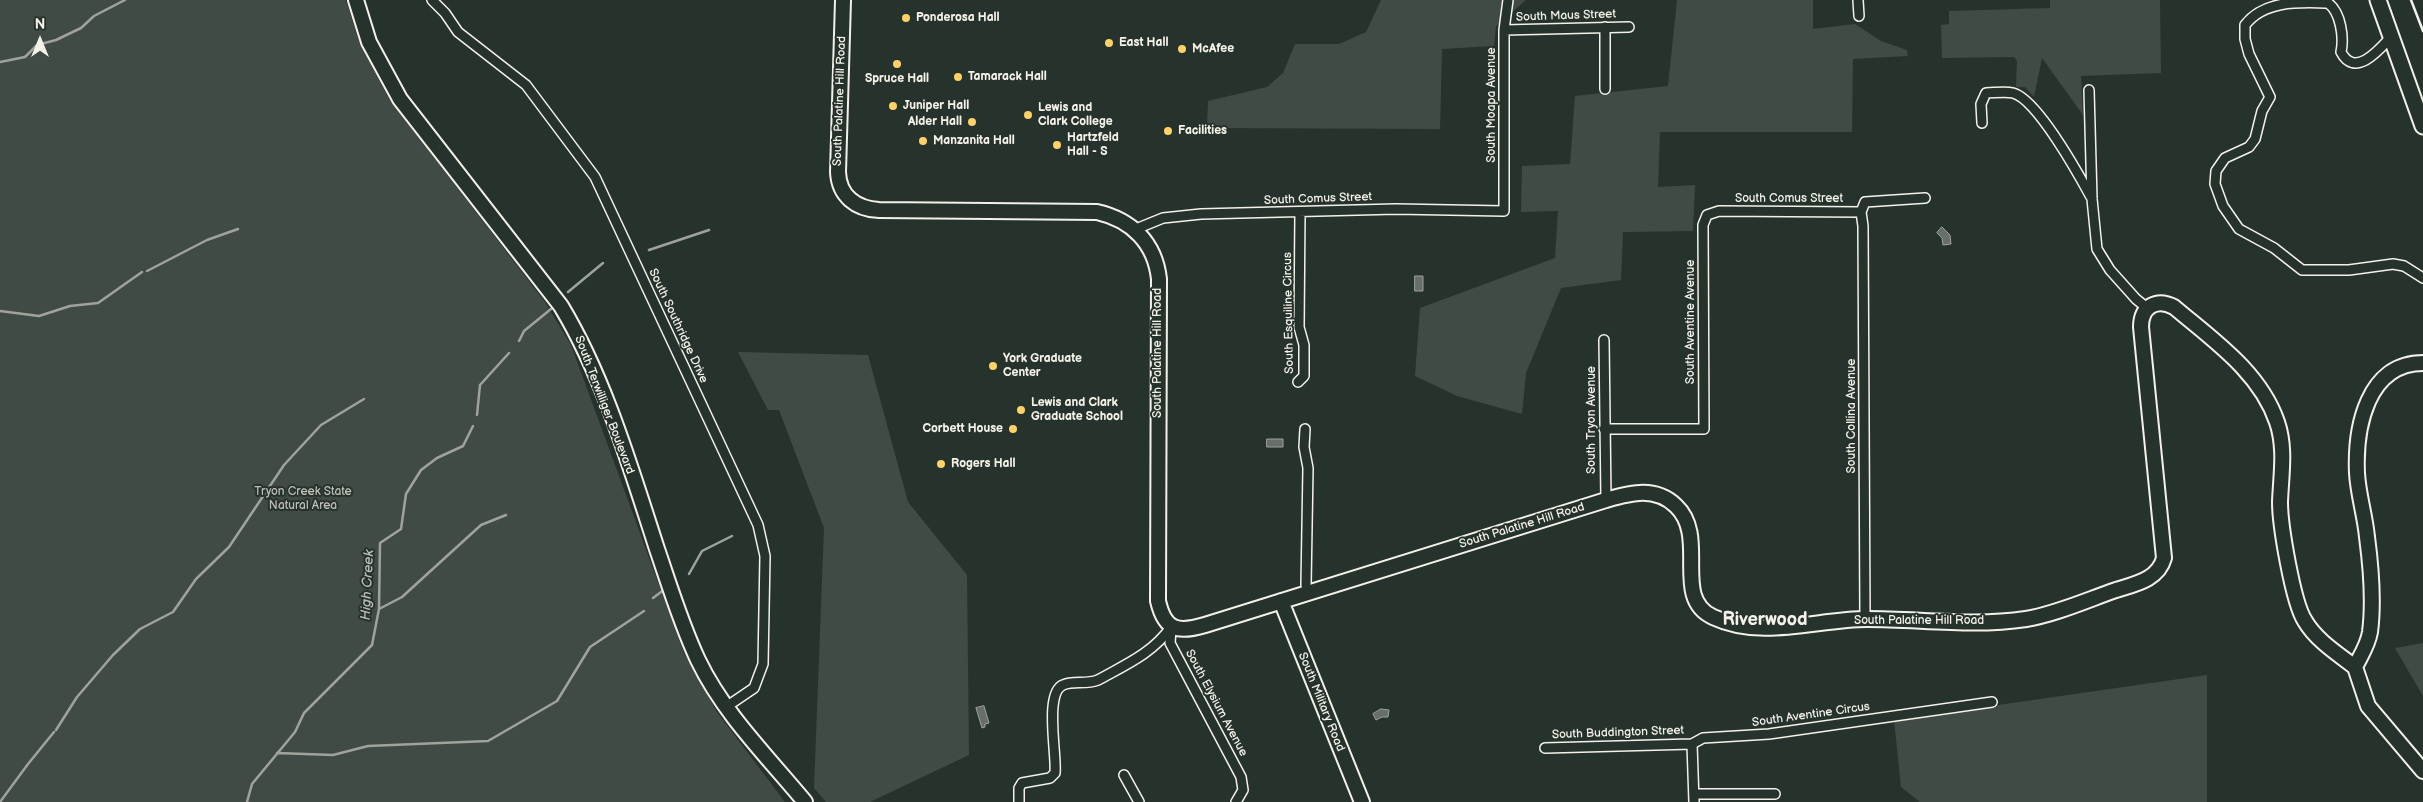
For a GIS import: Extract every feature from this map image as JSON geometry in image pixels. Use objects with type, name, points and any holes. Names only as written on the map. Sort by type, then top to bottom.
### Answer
[{"type":"main road","points":[[2378,0],[2423,126]]},
{"type":"street","name":"South Terwilliger Boulevard","points":[[356,0],[369,42],[383,72],[400,99],[561,306],[577,334],[621,443],[686,631],[708,677],[726,707],[805,802]]},
{"type":"street","name":"South Southridge Drive","points":[[432,0],[445,13],[458,32],[526,85],[586,163],[599,186],[758,525],[765,556],[763,664],[754,688],[726,707]]},
{"type":"street","name":"South Palatine Hill Road","points":[[843,0],[838,172],[840,185],[849,200],[865,208],[879,210],[1090,211],[1119,218],[1136,229],[1152,253],[1159,279],[1158,601],[1163,618],[1171,627],[1180,629],[1194,628],[1606,500],[1628,494],[1650,492],[1669,499],[1679,508],[1687,520],[1691,532],[1692,578],[1695,598],[1700,609],[1712,617],[1736,624],[1770,627],[1865,619],[1956,622],[2028,618],[2146,580],[2156,573],[2162,564],[2164,546],[2141,326],[2142,316],[2147,308]]},
{"type":"street","name":"South Moapa Avenue","points":[[1504,211],[1504,30],[1508,0]]},
{"type":"street","points":[[1858,0],[1859,16]]},
{"type":"street","points":[[2391,37],[2371,58],[2363,62],[2349,61],[2342,52],[2343,41],[2336,12],[2328,3],[2283,4],[2254,15],[2244,25],[2245,39],[2255,69],[2270,97],[2262,111],[2255,139],[2250,147],[2225,158],[2216,171],[2215,184],[2223,206],[2239,229],[2274,248],[2302,270],[2349,270],[2394,264],[2404,266],[2423,278]]},
{"type":"street","points":[[1605,27],[1605,89]]},
{"type":"street","name":"South Maus Street","points":[[1504,30],[1629,27]]},
{"type":"street","points":[[2089,90],[2092,199],[2097,249],[2110,270],[2136,299],[2147,308],[2162,303],[2174,307],[2243,368],[2264,394],[2280,433],[2282,450],[2281,515],[2300,614],[2312,631],[2355,667],[2368,706],[2423,771]]},
{"type":"street","points":[[1982,123],[1981,104],[1986,94],[2014,93],[2036,110],[2072,164],[2092,199]]},
{"type":"street","name":"South Comus Street","points":[[1707,215],[1719,211],[1861,212],[1866,202],[1925,198]]},
{"type":"street","name":"South Comus Street","points":[[1136,229],[1169,216],[1396,209],[1504,211]]},
{"type":"street","name":"South Esquiline Circus","points":[[1298,382],[1304,376],[1304,345],[1299,327],[1300,212]]},
{"type":"street","name":"South Collina Avenue","points":[[1861,212],[1863,226],[1865,619]]},
{"type":"street","name":"South Aventine Avenue","points":[[1604,429],[1704,429],[1703,225],[1707,215]]},
{"type":"street","name":"South Tryon Avenue","points":[[1604,340],[1606,500]]},
{"type":"street","points":[[2355,667],[2368,643],[2371,616],[2368,544],[2357,475],[2359,431],[2367,404],[2378,382],[2396,368],[2423,362]]},
{"type":"street","points":[[1304,429],[1308,468],[1306,585],[1308,592]]},
{"type":"street","name":"South Military Road","points":[[1281,601],[1362,802]]},
{"type":"street","points":[[1019,802],[1019,788],[1022,783],[1054,776],[1056,768],[1052,722],[1054,701],[1059,688],[1064,684],[1089,683],[1098,680],[1152,649],[1162,640],[1171,627]]},
{"type":"street","name":"South Elysium Avenue","points":[[1171,627],[1170,643],[1241,778],[1243,790],[1236,802]]},
{"type":"street","name":"South Aventine Circus","points":[[1692,744],[1703,738],[1769,734],[1992,702]]},
{"type":"street","points":[[1692,744],[1694,798],[1775,794]]},
{"type":"street","name":"South Buddington Street","points":[[1545,748],[1692,744]]},
{"type":"street","points":[[1124,775],[1139,802]]},
{"type":"green space","name":"Tryon Creek State Natural Area","points":[[0,0],[346,0],[359,42],[389,99],[545,302],[571,345],[684,653],[717,712],[785,802],[0,802]]},
{"type":"green space","points":[[1381,0],[1526,0],[1496,26],[1494,46],[1442,49],[1440,129],[1207,128],[1208,101],[1267,87],[1283,73],[1295,44],[1339,44],[1366,32]]},
{"type":"green space","points":[[1677,0],[1813,0],[1813,29],[1855,24],[1881,41],[1907,50],[1908,56],[1853,59],[1852,132],[1660,132],[1658,187],[1695,185],[1693,231],[1623,232],[1621,280],[1561,288],[1526,373],[1522,414],[1457,396],[1415,376],[1420,308],[1555,258],[1558,211],[1521,212],[1522,166],[1570,164],[1575,96],[1668,86]]},
{"type":"green space","points":[[2050,0],[2160,0],[2161,73],[2081,76],[2083,115],[2042,58],[2034,97],[2025,87],[2016,87],[2017,61],[2014,57],[1942,58],[1941,25],[1949,24],[1949,11],[2050,8]]},
{"type":"green space","points":[[738,352],[868,355],[908,502],[967,575],[969,755],[870,802],[826,802],[814,788],[824,528],[779,410],[768,410]]},
{"type":"green space","points":[[2423,643],[2423,696],[2395,648]]},
{"type":"green space","points":[[2207,675],[2207,802],[1920,802],[1901,787],[1894,720]]},
{"type":"shaded area","points":[[1942,227],[1950,235],[1951,244],[1943,245],[1942,238],[1937,233]]},
{"type":"shaded area","points":[[1415,276],[1423,276],[1423,291],[1415,291]]},
{"type":"shaded area","points":[[1267,439],[1283,439],[1283,447],[1267,447]]},
{"type":"shaded area","points":[[984,706],[989,723],[985,724],[985,727],[982,728],[976,708]]},
{"type":"shaded area","points":[[1381,709],[1389,710],[1388,717],[1376,720],[1373,714]]},
{"type":"waterway","points":[[0,62],[25,57],[37,45],[56,40],[81,28],[94,16],[125,0]]},
{"type":"waterway","points":[[147,271],[207,240],[238,229]]},
{"type":"waterway","points":[[649,250],[709,230]]},
{"type":"waterway","points":[[568,292],[603,263]]},
{"type":"waterway","points":[[0,311],[39,316],[70,306],[98,303],[142,272]]},
{"type":"waterway","points":[[519,341],[524,331],[551,309]]},
{"type":"waterway","points":[[477,415],[480,385],[509,353]]},
{"type":"waterway","points":[[56,730],[77,697],[113,655],[140,629],[173,612],[196,579],[229,547],[284,465],[321,425],[364,399]]},
{"type":"waterway","name":"High Creek","points":[[247,802],[252,784],[295,732],[304,713],[372,645],[379,609],[380,543],[401,529],[406,494],[421,470],[437,458],[463,446],[473,426]]},
{"type":"waterway","points":[[379,609],[402,597],[481,525],[506,515]]},
{"type":"waterway","points":[[689,574],[702,551],[732,536]]},
{"type":"waterway","points":[[653,598],[665,589]]},
{"type":"waterway","points":[[277,753],[333,755],[368,746],[488,741],[557,701],[590,647],[644,611]]},
{"type":"waterway","points":[[0,802],[54,732]]},
{"type":"railway","points":[[2411,0],[2423,31]]},
{"type":"place","name":"Ponderosa Hall","points":[[906,18]]},
{"type":"place","name":"East Hall","points":[[1109,43]]},
{"type":"place","name":"McAfee","points":[[1182,49]]},
{"type":"place","name":"Spruce Hall","points":[[897,64]]},
{"type":"place","name":"Tamarack Hall","points":[[958,77]]},
{"type":"place","name":"Juniper Hall","points":[[893,106]]},
{"type":"place","name":"Lewis and Clark College","points":[[1028,115]]},
{"type":"place","name":"Alder Hall","points":[[972,122]]},
{"type":"place","name":"Facilities","points":[[1168,131]]},
{"type":"place","name":"Manzanita Hall","points":[[923,141]]},
{"type":"place","name":"Hartzfeld Hall - S","points":[[1057,145]]},
{"type":"place","name":"York Graduate Center","points":[[993,366]]},
{"type":"place","name":"Lewis and Clark Graduate School","points":[[1021,410]]},
{"type":"place","name":"Corbett House","points":[[1013,429]]},
{"type":"place","name":"Rogers Hall","points":[[941,464]]},
{"type":"district","name":"Riverwood","points":[[1765,620]]}]
